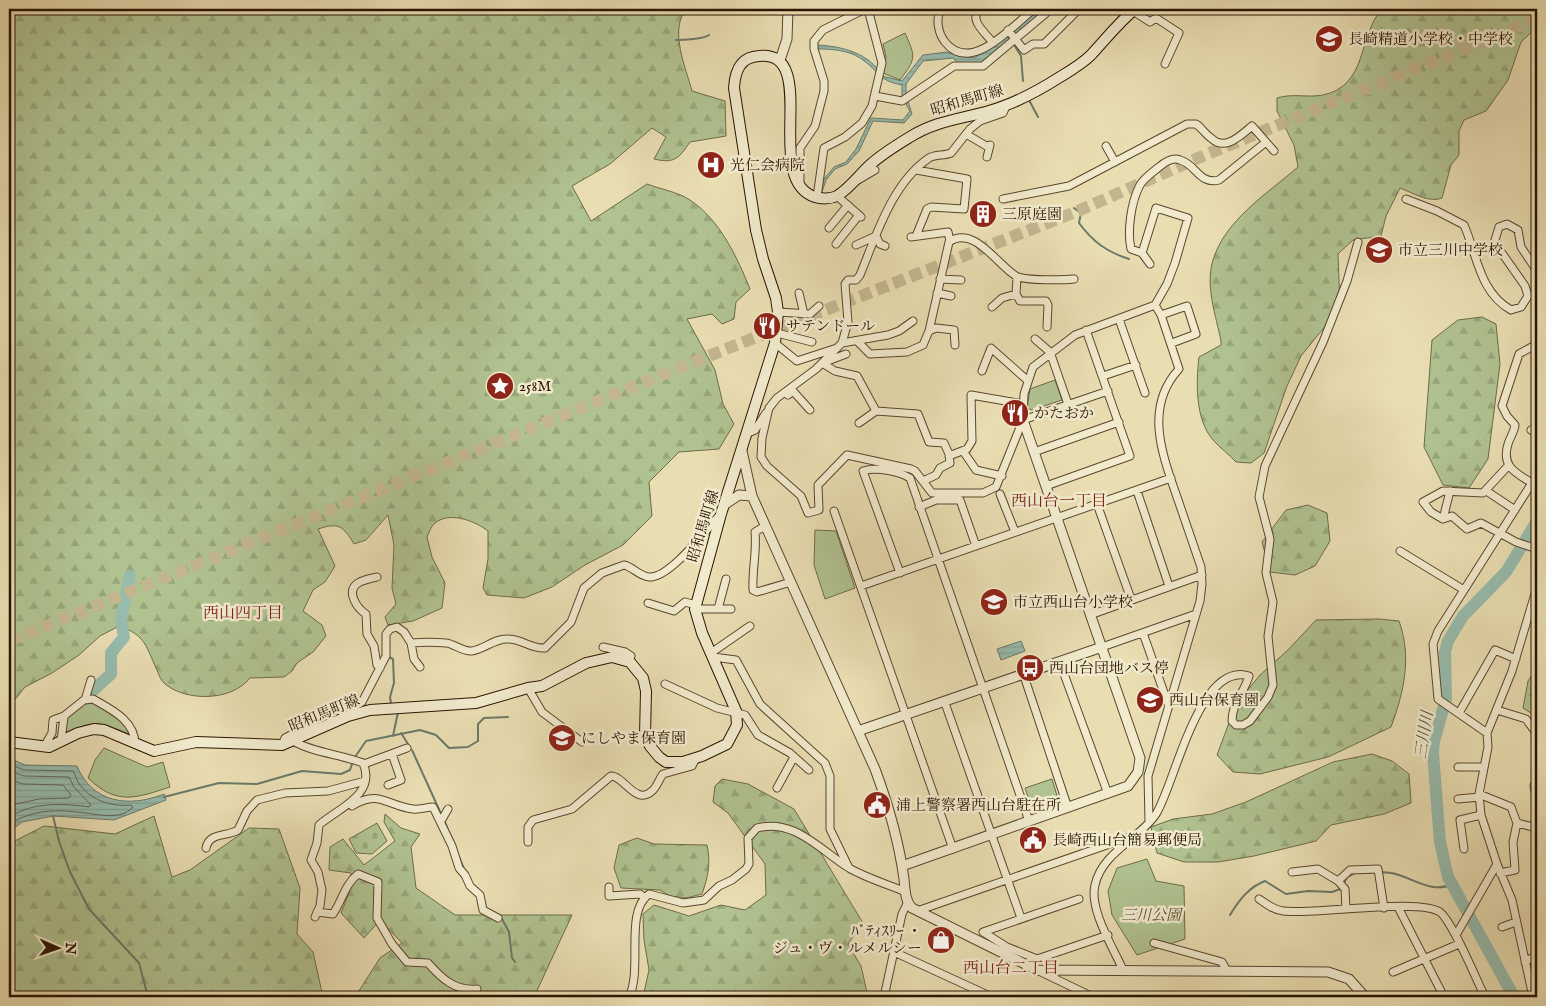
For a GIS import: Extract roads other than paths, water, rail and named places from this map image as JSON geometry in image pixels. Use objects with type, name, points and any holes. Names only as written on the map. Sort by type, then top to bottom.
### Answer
[{"type":"main road","name":"昭和馬町線","points":[[837,196],[872,163],[911,136],[936,123],[1006,106],[1058,78],[1090,56],[1120,22],[1134,10]]},
{"type":"main road","name":"昭和馬町線","points":[[696,607],[722,510],[776,338],[778,312],[776,298],[756,230],[734,88],[735,73],[745,60],[752,56],[764,56],[780,60]]},
{"type":"main road","points":[[780,60],[787,74],[791,158],[800,186],[808,194],[817,197],[837,196]]},
{"type":"main road","points":[[628,661],[640,673],[646,684],[644,732],[650,746],[666,762],[683,762],[727,744],[736,724],[736,711],[696,618],[696,607]]},
{"type":"main road","name":"昭和馬町線","points":[[9,742],[44,747],[78,733],[94,729],[104,730],[156,751],[196,742],[282,745],[348,716],[370,710],[476,703],[528,688],[542,686],[586,663],[602,658],[618,658],[628,661]]},
{"type":"street","points":[[780,60],[787,39],[788,9]]},
{"type":"street","points":[[800,186],[800,148],[814,126],[824,91],[824,81],[814,49],[814,40],[822,30],[866,9],[881,53],[882,63],[875,96],[868,116],[862,123],[845,137],[824,148],[817,197]]},
{"type":"street","points":[[940,9],[938,28],[943,40],[952,49],[969,54],[978,52],[992,43],[1034,9]]},
{"type":"street","points":[[979,9],[975,14],[975,20],[992,43]]},
{"type":"street","points":[[875,96],[902,101],[954,66],[980,68],[1051,9]]},
{"type":"street","points":[[1008,30],[1024,50],[1033,44],[1044,44],[1079,9]]},
{"type":"street","points":[[1134,10],[1150,22],[1156,18],[1179,33],[1164,64]]},
{"type":"street","points":[[748,432],[755,430],[769,408],[782,395],[822,363],[840,345],[848,322],[845,284],[848,280],[858,279],[876,236],[897,194],[916,170],[929,158],[951,153],[966,134],[980,121],[1003,113],[1006,106]]},
{"type":"street","points":[[1003,199],[1070,186],[1187,124],[1196,124],[1212,140],[1223,143],[1231,142],[1252,126],[1274,151]]},
{"type":"street","points":[[966,134],[989,146],[987,158]]},
{"type":"street","points":[[1150,264],[1142,253],[1131,249],[1128,239],[1141,183],[1168,161],[1179,159],[1204,179],[1216,181],[1266,142]]},
{"type":"street","points":[[1106,146],[1115,162]]},
{"type":"street","points":[[855,180],[860,180],[875,170]]},
{"type":"street","points":[[858,342],[870,354],[900,353],[920,347],[929,331],[950,241],[948,232],[913,237],[931,206],[964,210],[968,179],[916,170]]},
{"type":"street","points":[[836,244],[860,216],[837,196]]},
{"type":"street","points":[[1406,199],[1464,224],[1480,274],[1496,296],[1510,310],[1521,307],[1528,296],[1525,286],[1497,246],[1495,240],[1499,227],[1507,224],[1516,227],[1520,233],[1520,247],[1537,271]]},
{"type":"street","points":[[829,228],[848,205]]},
{"type":"street","points":[[902,866],[1108,794],[1128,786],[1138,772],[1140,758],[1023,420],[1023,404],[1027,380],[1033,367],[1064,341],[1086,330],[1155,305],[1167,284],[1175,263],[1188,218],[1156,208],[1142,253]]},
{"type":"street","points":[[856,245],[876,236]]},
{"type":"street","points":[[876,236],[880,244],[885,246]]},
{"type":"street","points":[[950,241],[962,238],[989,250],[1017,277],[1074,279]]},
{"type":"street","points":[[1123,970],[1094,906],[1095,883],[1103,867],[1156,815],[1194,721],[1208,694],[1227,678],[1242,674],[1249,676],[1245,688],[1232,711],[1232,721],[1236,725],[1243,725],[1250,721],[1268,697],[1273,685],[1268,636],[1273,602],[1266,573],[1270,539],[1259,497],[1263,474],[1323,342],[1347,281],[1358,242]]},
{"type":"street","points":[[1017,277],[1016,294],[1023,309]]},
{"type":"street","points":[[940,279],[961,280]]},
{"type":"street","points":[[799,293],[804,314]]},
{"type":"street","points":[[937,293],[951,296]]},
{"type":"street","points":[[992,307],[1002,298],[1016,294]]},
{"type":"street","points":[[1020,301],[1046,301],[1048,305],[1047,327]]},
{"type":"street","points":[[1149,821],[1148,776],[1168,704],[1184,659],[1201,593],[1202,575],[1161,445],[1158,427],[1162,398],[1179,369],[1172,343],[1155,305]]},
{"type":"street","points":[[778,312],[810,314],[819,306]]},
{"type":"street","points":[[1161,315],[1187,306],[1196,334],[1172,343]]},
{"type":"street","points":[[1119,319],[1146,393]]},
{"type":"street","points":[[776,338],[797,360],[840,345],[899,331],[913,321]]},
{"type":"street","points":[[929,331],[936,328],[954,330],[955,345]]},
{"type":"street","points":[[1046,486],[1130,456],[1086,330]]},
{"type":"street","points":[[776,338],[812,342]]},
{"type":"street","points":[[1035,339],[1050,352],[1068,404]]},
{"type":"street","points":[[1532,482],[1511,470],[1508,466],[1508,444],[1513,435],[1515,425],[1504,412],[1502,406],[1519,354],[1537,344]]},
{"type":"street","points":[[982,371],[991,348],[1027,380]]},
{"type":"street","points":[[822,363],[846,354]]},
{"type":"street","points":[[822,363],[835,371],[859,378],[876,411]]},
{"type":"street","points":[[1103,376],[1136,365]]},
{"type":"street","points":[[782,395],[785,398],[793,391],[810,410]]},
{"type":"street","points":[[769,408],[762,438],[761,457],[767,466],[801,496],[808,513],[819,510],[818,485],[847,455],[911,469],[932,493],[983,492],[996,487],[1023,420],[1108,391]]},
{"type":"street","points":[[949,456],[967,449],[972,441],[971,395],[1023,404]]},
{"type":"street","points":[[859,423],[876,411],[918,414],[929,442],[944,443],[950,463],[940,468],[936,475],[923,481]]},
{"type":"street","points":[[1034,452],[1119,422]]},
{"type":"street","points":[[742,451],[752,496],[882,788],[902,866],[908,904],[902,914],[887,996]]},
{"type":"street","points":[[963,451],[976,470],[1002,476]]},
{"type":"street","points":[[1508,466],[1483,493],[1443,491],[1423,502],[1431,512],[1443,519],[1452,516],[1467,529],[1481,523],[1516,542],[1536,549]]},
{"type":"street","points":[[900,572],[863,471],[871,469],[903,474],[910,478],[1029,821]]},
{"type":"street","points":[[1488,733],[1438,700],[1434,644],[1438,631],[1537,475]]},
{"type":"street","points":[[861,586],[1171,478]]},
{"type":"street","points":[[1136,490],[1169,586]]},
{"type":"street","points":[[1443,519],[1450,492]]},
{"type":"street","points":[[1488,492],[1515,510]]},
{"type":"street","points":[[1000,494],[1015,532]]},
{"type":"street","points":[[411,643],[448,643],[473,651],[508,638],[522,641],[533,648],[544,648],[571,622],[584,588],[602,572],[624,565],[647,577],[659,575],[679,560],[722,510],[739,495],[752,496]]},
{"type":"street","points":[[919,507],[936,500],[960,500],[976,546]]},
{"type":"street","points":[[1097,504],[1131,599]]},
{"type":"street","points":[[834,511],[953,849]]},
{"type":"street","points":[[765,526],[755,532],[757,551],[752,566],[753,590],[757,592],[791,582]]},
{"type":"street","points":[[1400,551],[1464,590]]},
{"type":"street","points":[[1090,615],[1202,575]]},
{"type":"street","points":[[378,577],[358,583],[355,587],[354,597],[358,608],[366,614],[367,634],[374,646],[377,665],[380,668]]},
{"type":"street","points":[[718,609],[726,579]]},
{"type":"street","points":[[1533,997],[1512,900],[1500,874],[1481,815],[1479,796],[1488,747],[1488,733],[1516,659],[1537,587]]},
{"type":"street","points":[[648,603],[674,611],[684,602],[696,607],[731,609]]},
{"type":"street","points":[[858,731],[1060,664],[1196,614]]},
{"type":"street","points":[[712,655],[750,626]]},
{"type":"street","points":[[282,745],[285,738],[313,724],[333,710],[357,706],[362,702],[386,656],[386,634],[390,629],[397,627],[404,632],[411,643],[414,659],[420,667]]},
{"type":"street","points":[[1143,633],[1168,704]]},
{"type":"street","points":[[603,647],[625,652],[631,656],[628,661]]},
{"type":"street","points":[[1459,713],[1495,650],[1516,659]]},
{"type":"street","points":[[712,655],[736,660],[760,704],[825,763],[830,776],[830,829],[850,868]]},
{"type":"street","points":[[1060,664],[1108,794]]},
{"type":"street","points":[[1024,676],[1068,808]]},
{"type":"street","points":[[85,700],[91,680]]},
{"type":"street","points":[[665,684],[717,708],[736,711],[745,715],[758,736],[794,757],[809,770]]},
{"type":"street","points":[[528,688],[542,712],[582,742]]},
{"type":"street","points":[[44,747],[52,733],[54,720],[64,716],[85,700],[93,699],[126,720],[133,733],[135,744]]},
{"type":"street","points":[[945,702],[1020,918]]},
{"type":"street","points":[[1497,710],[1526,719],[1537,734]]},
{"type":"street","points":[[61,741],[64,716]]},
{"type":"street","points":[[293,741],[308,750],[354,759],[364,764],[407,748]]},
{"type":"street","points":[[388,785],[401,780],[392,754]]},
{"type":"street","points":[[777,788],[794,757]]},
{"type":"street","points":[[528,842],[528,827],[533,820],[572,809],[611,776],[616,776],[631,790],[646,794],[652,791],[663,774],[692,766],[696,758]]},
{"type":"street","points":[[364,764],[365,781],[353,801],[319,825],[317,843],[311,860],[318,872],[322,890],[316,914],[333,914],[349,883],[361,874],[369,877],[378,882],[377,918],[400,956],[407,962],[428,963],[440,977],[458,988],[477,989]]},
{"type":"street","points":[[1458,767],[1484,767]]},
{"type":"street","points":[[1138,772],[1148,776]]},
{"type":"street","points":[[1537,779],[1534,786],[1537,802]]},
{"type":"street","points":[[206,848],[207,843],[216,836],[238,830],[247,811],[257,800],[285,793],[328,791],[365,781]]},
{"type":"street","points":[[1458,799],[1479,796],[1511,807],[1517,823],[1513,842],[1515,870],[1500,874]]},
{"type":"street","points":[[341,810],[364,799],[386,800],[412,809],[433,807],[445,815],[458,868],[480,895],[484,910],[498,918]]},
{"type":"street","points":[[1464,849],[1460,820],[1481,815]]},
{"type":"street","points":[[1517,823],[1537,828]]},
{"type":"street","points":[[629,997],[635,979],[638,910],[645,898],[653,894],[683,903],[704,900],[719,886],[732,880],[746,869],[749,864],[748,838],[757,828],[765,826],[783,827],[811,840],[850,868],[906,892]]},
{"type":"street","points":[[917,911],[1133,836]]},
{"type":"street","points":[[1456,935],[1497,864]]},
{"type":"street","points":[[1346,909],[1342,884],[1350,870],[1378,869],[1384,908]]},
{"type":"street","points":[[1292,872],[1318,870],[1342,884]]},
{"type":"street","points":[[609,887],[609,896],[640,894],[645,898]]},
{"type":"street","points":[[1079,899],[983,932],[1008,947],[1037,959],[1108,936]]},
{"type":"street","points":[[1259,899],[1281,911],[1398,907],[1433,908],[1442,914],[1456,935],[1485,997]]},
{"type":"street","points":[[908,904],[917,911],[1093,997]]},
{"type":"street","points":[[1398,907],[1425,958],[1441,996]]},
{"type":"street","points":[[1502,927],[1516,922]]},
{"type":"street","points":[[1154,943],[1222,962],[1227,971]]},
{"type":"street","points":[[1394,972],[1459,944]]},
{"type":"street","points":[[894,952],[992,997]]},
{"type":"street","points":[[1524,962],[1535,956]]},
{"type":"street","points":[[1037,970],[1328,972],[1348,980],[1365,997]]},
{"type":"water","points":[[1040,9],[1048,9],[982,65],[958,63],[953,58],[923,61],[906,84],[906,95],[912,114],[904,123],[873,121],[859,151],[847,164],[835,169],[826,180],[822,192],[820,192],[824,179],[834,167],[846,162],[856,149],[871,118],[903,120],[910,111],[902,98],[902,85],[882,77],[866,62],[855,55],[839,50],[818,49],[817,45],[836,47],[854,52],[877,68],[882,76],[902,81],[923,55],[947,52],[958,56],[975,58]]},
{"type":"water","points":[[1021,641],[1025,651],[1001,660],[997,649]]},
{"type":"water","points":[[9,758],[25,765],[77,766],[92,788],[102,795],[113,799],[138,801],[164,794],[166,800],[114,820],[53,816],[22,822],[9,832]]},
{"type":"waterway","points":[[676,40],[709,35]]},
{"type":"waterway","points":[[1013,43],[1021,56],[1023,81]]},
{"type":"waterway","points":[[1029,100],[1038,117]]},
{"type":"waterway","points":[[1074,208],[1081,213],[1079,223],[1095,241],[1107,250],[1129,259]]},
{"type":"waterway","name":"三川川","points":[[1514,997],[1448,877],[1440,842],[1433,753],[1434,741],[1446,699],[1445,652],[1448,641],[1463,616],[1506,572],[1537,521]]},
{"type":"waterway","points":[[89,694],[111,674],[111,653],[124,637],[121,620],[130,576]]},
{"type":"waterway","points":[[389,657],[393,659],[394,683],[390,697],[391,703]]},
{"type":"waterway","points":[[393,736],[398,712]]},
{"type":"waterway","points":[[355,757],[366,741],[420,730],[436,735],[449,748],[468,747],[478,741],[478,724],[484,718],[508,717]]},
{"type":"waterway","points":[[401,733],[408,744]]},
{"type":"waterway","points":[[412,750],[442,816]]},
{"type":"waterway","points":[[164,797],[219,783],[257,784],[302,771],[341,774],[350,770],[353,761]]},
{"type":"waterway","points":[[53,816],[59,841],[70,872],[89,909],[139,963],[148,997]]},
{"type":"waterway","points":[[444,820],[464,869]]},
{"type":"waterway","points":[[1343,885],[1347,877],[1355,873]]},
{"type":"waterway","points":[[1362,873],[1391,873],[1421,884],[1437,887],[1453,884]]},
{"type":"waterway","points":[[1230,915],[1245,895],[1265,881],[1286,894],[1308,891],[1332,892],[1340,889]]},
{"type":"waterway","points":[[501,917],[509,932],[512,958],[515,962]]},
{"type":"tunnel","points":[[9,641],[726,349],[1078,211],[1205,155],[1537,19]]},
{"type":"place","name":"長崎精道小学校・中学校","points":[[1329,39]]},
{"type":"place","name":"光仁会病院","points":[[711,165]]},
{"type":"place","name":"三原庭園","points":[[983,214]]},
{"type":"place","name":"市立三川中学校","points":[[1379,250]]},
{"type":"place","name":"サテンドール","points":[[767,326]]},
{"type":"place","name":"258M","points":[[500,386]]},
{"type":"place","name":"かたおか","points":[[1015,413]]},
{"type":"place","name":"市立西山台小学校","points":[[994,602]]},
{"type":"place","name":"西山台団地バス停","points":[[1030,668]]},
{"type":"place","name":"西山台保育園","points":[[1150,700]]},
{"type":"place","name":"にしやま保育園","points":[[562,738]]},
{"type":"place","name":"浦上警察署西山台駐在所","points":[[877,805]]},
{"type":"place","name":"長崎西山台簡易郵便局","points":[[1033,840]]},
{"type":"place","name":"ﾊﾟﾃｨｽﾘｰ ・ ジュ・ヴ・ルメルシー","points":[[941,940]]},
{"type":"district","name":"西山台一丁目","points":[[1059,500]]},
{"type":"district","name":"西山四丁目","points":[[243,612]]},
{"type":"district","name":"西山台二丁目","points":[[1011,967]]},
{"type":"park label","name":"三川公園","points":[[1151,915]]}]
